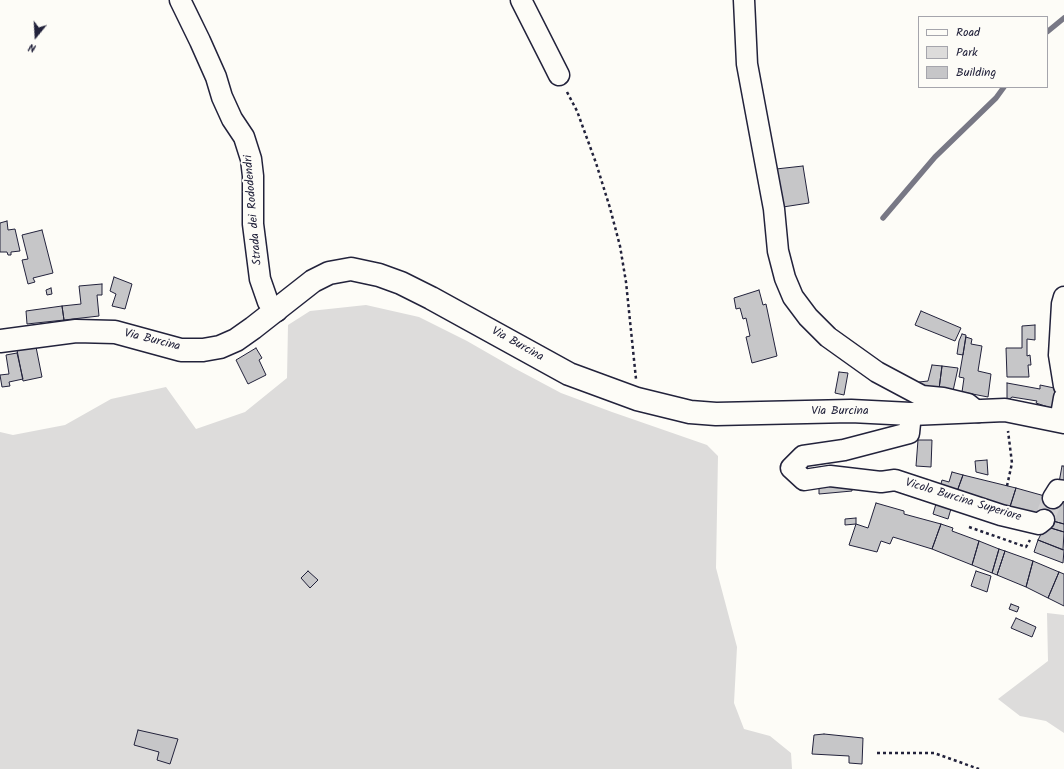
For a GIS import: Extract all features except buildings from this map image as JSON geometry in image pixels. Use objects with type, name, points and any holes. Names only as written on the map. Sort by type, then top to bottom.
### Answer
[{"type":"street","name":"Strada dei Rododendri","points":[[180,0],[216,77],[222,97],[232,119],[244,137],[251,159],[253,176],[253,224],[260,279],[268,302],[277,311]]},
{"type":"street","points":[[521,0],[559,75]]},
{"type":"street","points":[[744,0],[747,64],[774,209],[778,251],[785,278],[793,297],[808,317],[828,337],[877,372],[922,396],[943,398],[968,404],[978,412]]},
{"type":"street","name":"Via Burcina","points":[[0,341],[76,331],[115,332],[181,350],[203,350],[220,347],[236,340],[277,311],[313,281],[329,273],[351,269],[379,275],[401,283],[569,374],[637,399],[690,412],[716,414],[851,411],[911,414],[1005,410],[1062,421]]},
{"type":"street","points":[[1063,302],[1059,355],[1064,386]]},
{"type":"street","points":[[1062,421],[1064,398]]},
{"type":"street","name":"Vicolo Burcina Superiore","points":[[911,414],[909,433],[844,450],[803,456],[791,468],[804,480],[830,476],[881,482],[895,480],[1002,515],[1039,524],[1044,520]]},
{"type":"path","points":[[559,75],[577,111],[596,163],[620,246],[629,312],[637,399]]},
{"type":"path","points":[[1005,410],[1012,463],[1008,486]]},
{"type":"path","points":[[876,753],[934,753],[979,769]]},
{"type":"green space","points":[[366,305],[419,317],[467,341],[561,393],[707,445],[718,456],[716,568],[737,647],[734,703],[744,729],[770,736],[791,753],[792,769],[0,769],[0,432],[13,435],[65,425],[111,399],[166,387],[196,429],[245,412],[287,378],[288,325],[310,311]]},
{"type":"green space","points":[[1047,613],[1064,615],[1064,733],[1046,721],[1020,716],[998,699],[1048,661]]},
{"type":"waterway","points":[[1048,31],[1064,18]]},
{"type":"waterway","points":[[883,218],[935,157],[996,98],[1003,88]]},
{"type":"tunnel","points":[[1044,520],[1053,498]]}]
